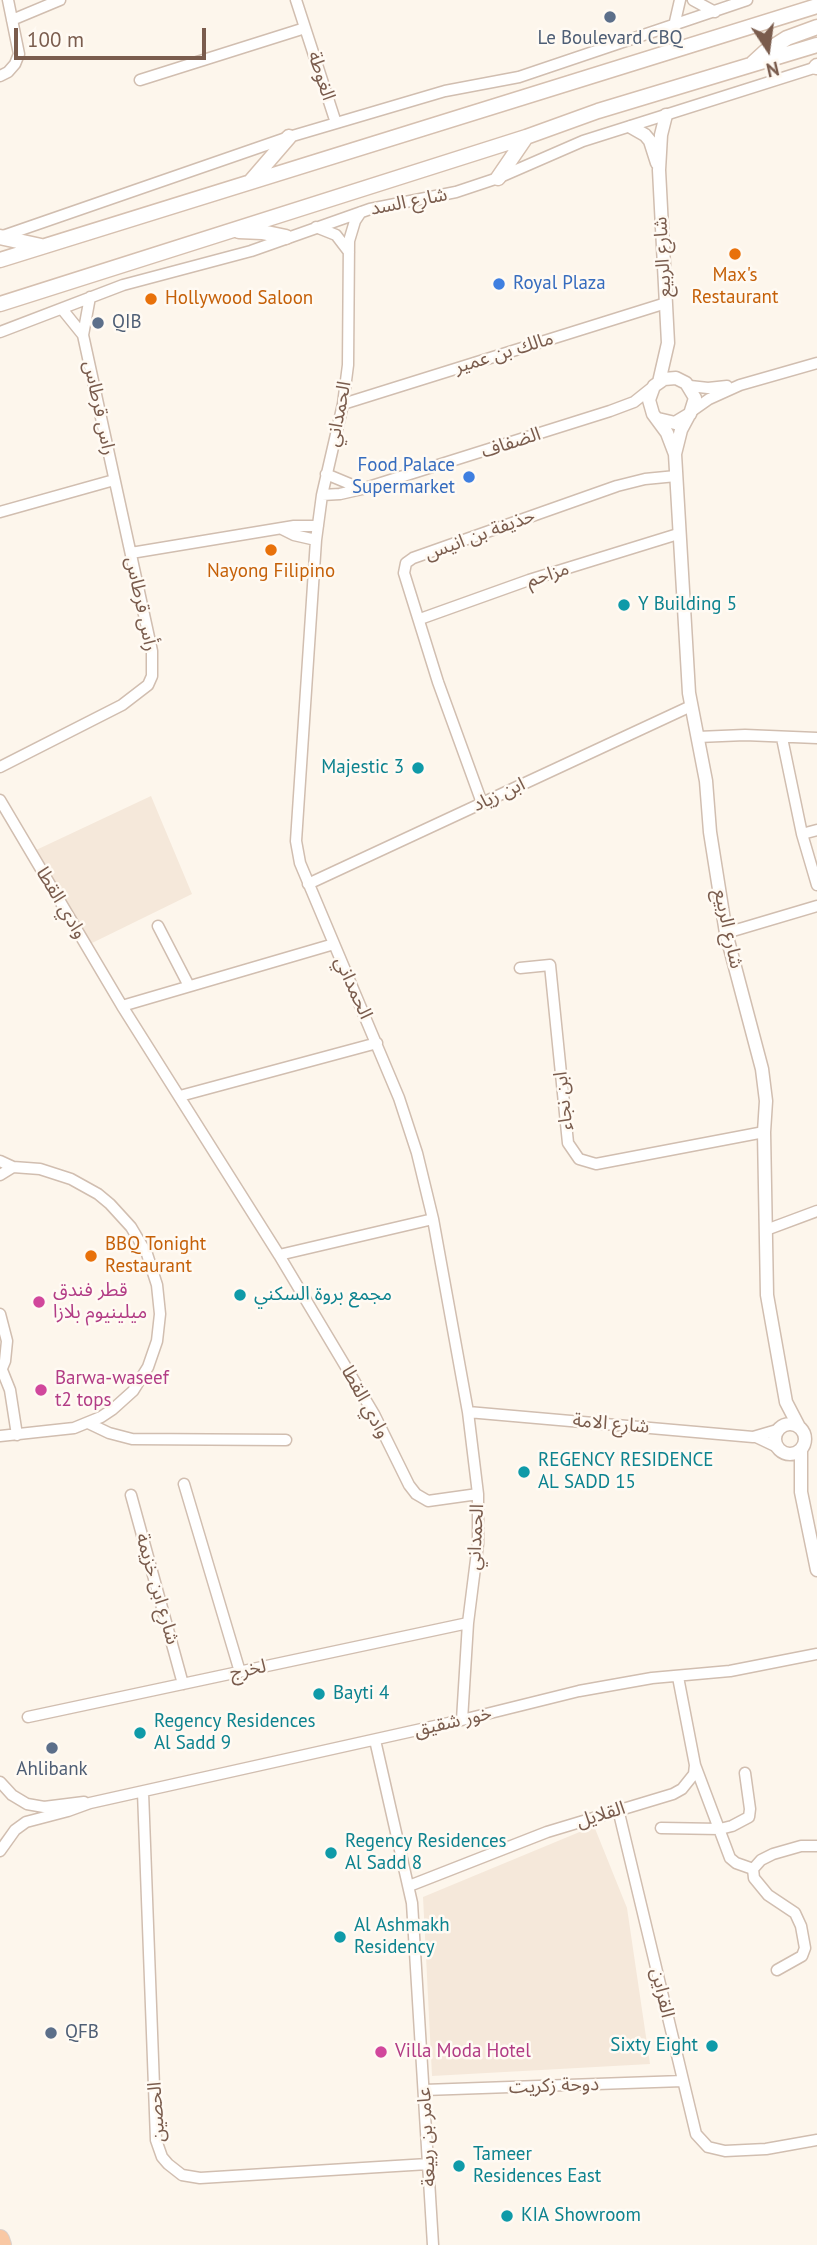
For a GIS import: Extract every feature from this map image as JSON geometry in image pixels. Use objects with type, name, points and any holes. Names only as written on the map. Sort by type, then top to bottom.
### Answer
[{"type":"highway","points":[[0,2239],[2,2245]]},
{"type":"main road","points":[[0,260],[817,6]]},
{"type":"main road","points":[[750,66],[786,38],[817,27]]},
{"type":"main road","name":"شارع السد","points":[[0,304],[526,137],[598,111],[817,45]]},
{"type":"main road","points":[[251,182],[289,137]]},
{"type":"main road","points":[[498,178],[526,137]]},
{"type":"main road","points":[[231,231],[262,232],[286,237]]},
{"type":"main road","points":[[0,237],[46,247]]},
{"type":"street","points":[[0,76],[15,64],[19,54],[8,0]]},
{"type":"street","points":[[12,19],[60,0]]},
{"type":"street","name":"الغوطة","points":[[296,0],[336,123]]},
{"type":"street","points":[[674,26],[680,0]]},
{"type":"street","points":[[693,0],[715,12]]},
{"type":"street","points":[[0,237],[289,137],[445,92],[519,77],[747,0]]},
{"type":"street","name":"الغوطة","points":[[140,80],[305,28]]},
{"type":"street","name":"شارع السد","points":[[0,332],[140,280],[251,250],[360,212],[456,192],[498,178],[565,148],[817,67]]},
{"type":"street","name":"شارع الربيع","points":[[666,115],[661,135],[659,170],[668,343],[675,366],[686,383]]},
{"type":"street","name":"شارع الربيع","points":[[631,127],[650,141],[659,170]]},
{"type":"street","name":"الحمداني","points":[[360,212],[351,231],[349,252],[348,365],[322,495],[316,540],[296,841],[308,884],[377,1043],[417,1153],[433,1219],[468,1412],[478,1494],[478,1544],[468,1623],[462,1720]]},
{"type":"street","points":[[316,227],[336,235],[349,252]]},
{"type":"street","name":"راس قرطاس","points":[[90,297],[83,335],[114,480]]},
{"type":"street","name":"مالك بن عمير","points":[[342,404],[666,303]]},
{"type":"street","name":"راس قرطاس","points":[[62,309],[83,335]]},
{"type":"street","name":"شارع الربيع","points":[[657,384],[668,343]]},
{"type":"street","points":[[740,385],[708,388],[670,378],[657,384],[649,400],[650,407],[659,419],[675,423],[709,399],[740,385],[817,363]]},
{"type":"street","points":[[686,383],[695,398],[691,413]]},
{"type":"street","name":"الضفاف","points":[[322,495],[340,495],[362,489],[610,411],[634,402],[657,384]]},
{"type":"street","name":"شارع الربيع","points":[[675,454],[681,430],[691,413]]},
{"type":"street","name":"شارع الربيع","points":[[659,419],[671,440],[675,454],[691,706],[698,737],[726,933],[762,1069],[766,1101],[764,1132],[768,1295],[786,1402],[786,1411],[778,1429]]},
{"type":"street","points":[[326,474],[362,489]]},
{"type":"street","name":"حذيفة بن انيس","points":[[482,803],[438,682],[404,573],[406,563],[413,558],[617,486],[645,479],[676,476]]},
{"type":"street","points":[[0,513],[114,480]]},
{"type":"street","name":"رأس قرطاس","points":[[0,767],[122,705],[148,685],[153,666],[152,651],[114,480]]},
{"type":"street","points":[[131,553],[294,526],[318,526]]},
{"type":"street","points":[[282,529],[316,540]]},
{"type":"street","name":"مزاحم","points":[[419,619],[529,580],[678,534]]},
{"type":"street","name":"ابن زياد","points":[[308,884],[691,706]]},
{"type":"street","points":[[698,737],[817,738]]},
{"type":"street","points":[[782,738],[802,834],[817,886]]},
{"type":"street","name":"وادي القطا","points":[[0,800],[122,1006],[279,1255],[374,1414],[409,1485],[423,1499],[436,1501],[478,1494]]},
{"type":"street","points":[[802,834],[817,830]]},
{"type":"street","points":[[726,933],[817,906]]},
{"type":"street","points":[[158,926],[189,986]]},
{"type":"street","points":[[122,1006],[334,944]]},
{"type":"street","name":"ابن نجاء","points":[[520,968],[550,965],[568,1143],[579,1159],[596,1164],[764,1132]]},
{"type":"street","points":[[180,1096],[377,1043]]},
{"type":"street","points":[[0,1161],[13,1167],[56,1173],[98,1194],[116,1209],[144,1247],[153,1269],[160,1314],[154,1355],[133,1391],[113,1409],[88,1423],[58,1432],[0,1436]]},
{"type":"street","points":[[0,1175],[13,1167]]},
{"type":"street","points":[[766,1230],[817,1211]]},
{"type":"street","points":[[279,1255],[433,1219]]},
{"type":"street","points":[[0,1314],[7,1341],[1,1372],[10,1390],[17,1435]]},
{"type":"street","name":"شارع الربيع","points":[[786,1402],[800,1428]]},
{"type":"street","name":"شارع الامة","points":[[468,1412],[753,1437],[780,1450]]},
{"type":"street","points":[[88,1423],[109,1433],[132,1439],[286,1440]]},
{"type":"street","points":[[801,1492],[775,1442],[778,1429],[789,1424],[817,1436]]},
{"type":"street","points":[[800,1428],[805,1441],[802,1448],[801,1492],[817,1570]]},
{"type":"street","name":"شارع الامة","points":[[753,1437],[778,1429]]},
{"type":"street","points":[[780,1450],[793,1454],[817,1443]]},
{"type":"street","points":[[184,1484],[240,1672]]},
{"type":"street","name":"شارع ابن خزيمة","points":[[131,1494],[183,1684]]},
{"type":"street","name":"لخرج","points":[[28,1717],[468,1623]]},
{"type":"street","name":"خور شقيق","points":[[0,1851],[15,1830],[26,1822],[90,1803],[375,1740],[579,1691],[652,1678],[756,1666],[817,1654]]},
{"type":"street","points":[[678,1676],[695,1765],[730,1858],[753,1869]]},
{"type":"street","name":"عامر بن ربيعة","points":[[375,1740],[410,1886],[433,2245]]},
{"type":"street","name":"القلايل","points":[[410,1886],[547,1832],[673,1794],[682,1789],[694,1774],[695,1765]]},
{"type":"street","points":[[661,1828],[720,1829],[749,1817],[745,1773]]},
{"type":"street","name":"خور شقيق","points":[[0,1782],[18,1800],[35,1806],[90,1803]]},
{"type":"street","name":"الحصين","points":[[143,1792],[156,2140],[162,2157],[182,2175],[200,2178],[428,2164]]},
{"type":"street","name":"القراين","points":[[618,1809],[696,2134],[708,2147],[725,2151],[775,2148],[817,2140]]},
{"type":"street","points":[[777,1970],[802,1956],[805,1948],[801,1926],[795,1913],[768,1895],[754,1878],[753,1869],[761,1860],[773,1854],[801,1846],[817,1846]]},
{"type":"street","name":"دوحة زكريت","points":[[424,2090],[683,2081]]},
{"type":"shaded area","points":[[151,796],[192,894],[90,944],[34,851]]},
{"type":"shaded area","points":[[594,1826],[627,1908],[650,2064],[432,2076],[423,1897]]},
{"type":"place","name":"Le Boulevard CBQ","points":[[610,17]]},
{"type":"place","name":"Max's Restaurant","points":[[735,254]]},
{"type":"place","name":"Royal Plaza","points":[[499,284]]},
{"type":"place","name":"Hollywood Saloon","points":[[151,299]]},
{"type":"place","name":"QIB","points":[[98,323]]},
{"type":"place","name":"Food Palace Supermarket","points":[[469,477]]},
{"type":"place","name":"Nayong Filipino","points":[[271,550]]},
{"type":"place","name":"Y Building 5","points":[[624,605]]},
{"type":"place","name":"Majestic 3","points":[[418,768]]},
{"type":"place","name":"BBQ Tonight Restaurant","points":[[91,1256]]},
{"type":"place","name":"مجمع بروة السكني","points":[[240,1295]]},
{"type":"place","name":"قطر فندق ميلينيوم بلازا","points":[[39,1302]]},
{"type":"place","name":"Barwa-waseef t2 tops","points":[[41,1390]]},
{"type":"place","name":"REGENCY RESIDENCE AL SADD 15","points":[[524,1472]]},
{"type":"place","name":"Bayti 4","points":[[319,1694]]},
{"type":"place","name":"Regency Residences Al Sadd 9","points":[[140,1733]]},
{"type":"place","name":"Ahlibank","points":[[52,1748]]},
{"type":"place","name":"Regency Residences Al Sadd 8","points":[[331,1853]]},
{"type":"place","name":"Al Ashmakh Residency","points":[[340,1937]]},
{"type":"place","name":"QFB","points":[[51,2033]]},
{"type":"place","name":"Sixty Eight","points":[[712,2046]]},
{"type":"place","name":"Villa Moda Hotel","points":[[381,2052]]},
{"type":"place","name":"Tameer Residences East","points":[[459,2166]]},
{"type":"place","name":"KIA Showroom","points":[[507,2216]]}]
